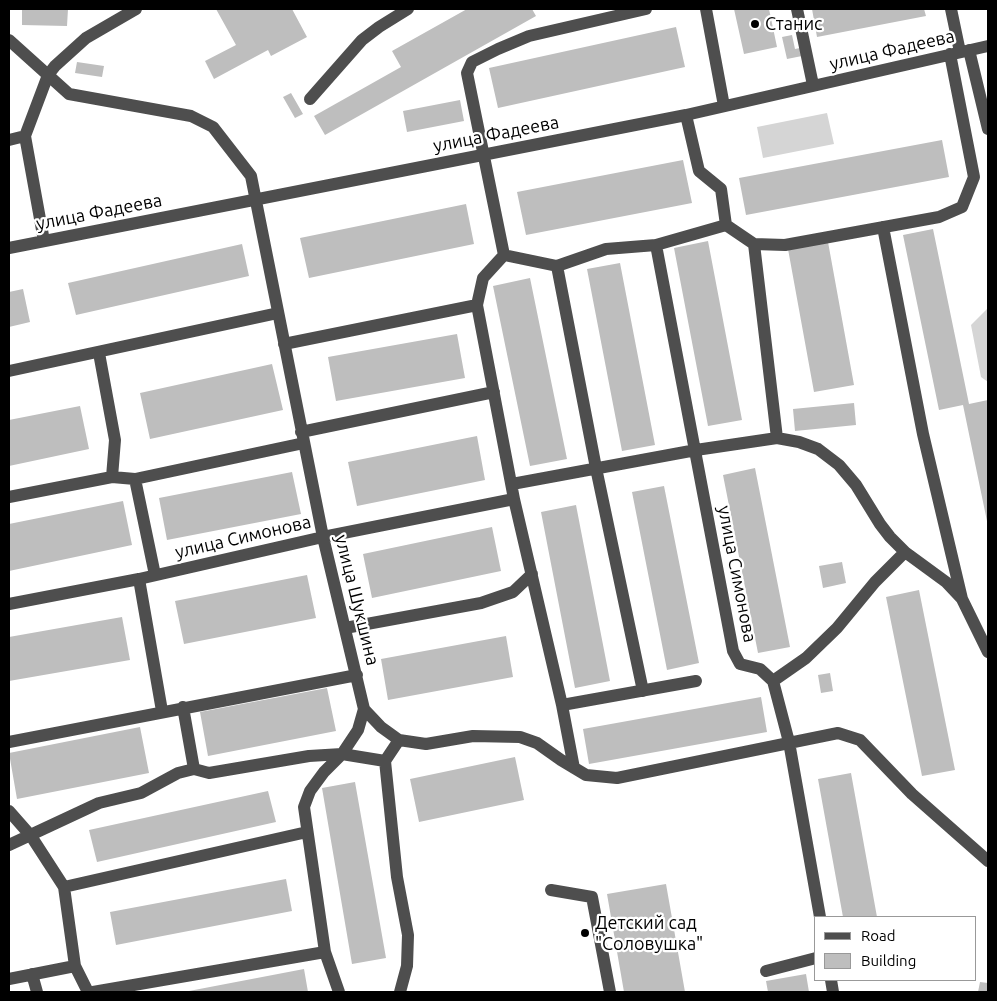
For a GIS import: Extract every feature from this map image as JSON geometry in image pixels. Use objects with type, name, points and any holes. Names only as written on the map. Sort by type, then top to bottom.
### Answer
[{"type":"street","points":[[44,241],[25,136],[48,75],[55,66],[86,38],[136,9]]},
{"type":"street","points":[[504,255],[467,74],[472,62],[529,36],[646,9]]},
{"type":"street","points":[[706,9],[724,106]]},
{"type":"street","points":[[797,9],[813,86]]},
{"type":"street","points":[[686,115],[700,171],[721,190],[726,225],[754,244],[785,245],[939,217],[962,207],[974,177],[960,52],[951,9]]},
{"type":"street","points":[[310,99],[362,40],[404,10]]},
{"type":"street","name":"улица Шукшина","points":[[9,40],[69,94],[192,116],[213,127],[251,176],[323,537],[364,709],[358,730],[342,754],[324,772],[310,791],[304,807],[325,952],[339,992]]},
{"type":"street","name":"улица Фадеева","points":[[9,248],[686,115],[988,46]]},
{"type":"street","points":[[960,52],[988,128]]},
{"type":"street","points":[[9,140],[25,136]]},
{"type":"street","points":[[504,255],[558,266],[606,250],[656,245],[726,225]]},
{"type":"street","points":[[883,227],[923,434],[962,599],[988,652]]},
{"type":"street","points":[[754,244],[776,438]]},
{"type":"street","name":"улица Симонова","points":[[656,245],[733,652],[740,664],[760,669],[773,681]]},
{"type":"street","points":[[504,255],[483,278],[477,305],[514,499],[562,705],[574,768]]},
{"type":"street","points":[[558,266],[596,468],[643,691]]},
{"type":"street","points":[[284,344],[477,305]]},
{"type":"street","points":[[9,371],[278,313]]},
{"type":"street","points":[[99,353],[115,440],[112,477]]},
{"type":"street","points":[[9,497],[112,477],[135,479],[494,392]]},
{"type":"street","points":[[512,484],[696,450],[776,438],[799,442],[818,449],[839,465],[856,485],[880,524],[905,552],[946,582],[962,599]]},
{"type":"street","points":[[135,479],[155,575]]},
{"type":"street","name":"улица Симонова","points":[[9,604],[139,579],[323,537],[514,499]]},
{"type":"street","points":[[820,916],[789,742],[773,681],[806,658],[838,628],[875,582],[905,552]]},
{"type":"street","points":[[345,628],[481,603],[513,592],[532,574]]},
{"type":"street","points":[[139,579],[162,712]]},
{"type":"street","points":[[9,742],[357,675]]},
{"type":"street","points":[[562,705],[696,681]]},
{"type":"street","points":[[184,707],[194,770]]},
{"type":"street","points":[[364,709],[381,727],[399,740],[426,744],[473,736],[520,737],[537,743],[586,775],[617,778],[838,732],[860,740],[912,794],[988,861]]},
{"type":"street","points":[[399,740],[385,761],[397,877],[408,935],[407,966],[400,992]]},
{"type":"street","points":[[9,845],[99,803],[141,793],[178,773],[194,770],[209,773],[309,756],[342,754],[385,761]]},
{"type":"street","points":[[9,811],[31,836],[64,887],[75,966],[88,992]]},
{"type":"street","points":[[64,887],[307,832]]},
{"type":"street","points":[[551,890],[592,897],[610,992]]},
{"type":"street","points":[[93,992],[325,952]]},
{"type":"street","points":[[766,971],[814,959]]},
{"type":"street","points":[[9,979],[75,966]]},
{"type":"street","points":[[32,974],[37,992]]},
{"type":"shaded area","points":[[827,113],[834,144],[763,158],[757,127]]},
{"type":"shaded area","points":[[988,308],[988,382],[981,377],[971,325]]},
{"type":"building","points":[[22,9],[68,9],[67,26],[22,25]]},
{"type":"building","points":[[216,9],[292,9],[307,37],[271,56],[268,50],[214,79],[205,61],[236,45]]},
{"type":"building","points":[[467,9],[532,9],[536,16],[325,135],[314,116],[401,67],[392,51]]},
{"type":"building","name":"Станис","points":[[734,9],[769,9],[777,47],[744,54]]},
{"type":"building","points":[[812,9],[924,9],[926,16],[817,37]]},
{"type":"building","points":[[676,27],[685,67],[498,108],[489,68]]},
{"type":"building","points":[[792,35],[795,49],[800,48],[802,56],[787,59],[782,37]]},
{"type":"building","points":[[77,62],[104,66],[102,77],[75,73]]},
{"type":"building","points":[[291,93],[303,114],[295,118],[283,97]]},
{"type":"building","points":[[460,100],[464,121],[407,132],[403,111]]},
{"type":"building","points":[[942,140],[949,177],[746,215],[739,178]]},
{"type":"building","points":[[683,160],[692,203],[526,235],[517,192]]},
{"type":"building","points":[[466,204],[474,244],[309,278],[300,238]]},
{"type":"building","points":[[933,229],[969,404],[988,400],[988,526],[963,405],[939,410],[903,235]]},
{"type":"building","points":[[708,241],[742,420],[708,426],[674,248]]},
{"type":"building","points":[[828,242],[854,385],[814,392],[788,249]]},
{"type":"building","points":[[242,244],[249,276],[76,315],[68,283]]},
{"type":"building","points":[[620,263],[655,445],[622,451],[587,269]]},
{"type":"building","points":[[530,278],[567,459],[530,466],[493,286]]},
{"type":"building","points":[[23,289],[30,322],[9,327],[9,292]]},
{"type":"building","points":[[457,334],[465,378],[336,401],[328,357]]},
{"type":"building","points":[[272,364],[283,410],[150,439],[140,393]]},
{"type":"building","points":[[854,403],[856,425],[795,431],[793,409]]},
{"type":"building","points":[[80,406],[89,449],[9,466],[9,420]]},
{"type":"building","points":[[477,436],[485,480],[357,506],[348,462]]},
{"type":"building","points":[[755,468],[790,647],[758,653],[723,475]]},
{"type":"building","points":[[292,472],[301,514],[167,540],[159,498]]},
{"type":"building","points":[[664,486],[699,663],[667,670],[632,492]]},
{"type":"building","points":[[123,501],[132,545],[9,571],[9,524]]},
{"type":"building","points":[[576,505],[610,681],[575,688],[541,512]]},
{"type":"building","points":[[492,527],[501,571],[372,598],[363,554]]},
{"type":"building","points":[[842,562],[846,583],[823,588],[819,566]]},
{"type":"building","points":[[307,575],[316,618],[184,644],[175,601]]},
{"type":"building","points":[[919,590],[955,770],[922,776],[886,597]]},
{"type":"building","points":[[122,617],[130,660],[9,681],[9,637]]},
{"type":"building","points":[[506,636],[513,677],[388,700],[381,659]]},
{"type":"building","points":[[830,673],[833,691],[821,693],[818,675]]},
{"type":"building","points":[[327,688],[336,731],[208,756],[200,712]]},
{"type":"building","points":[[761,697],[767,732],[589,764],[583,729]]},
{"type":"building","points":[[140,727],[149,773],[17,799],[9,753]]},
{"type":"building","points":[[515,757],[524,800],[419,822],[410,779]]},
{"type":"building","points":[[851,773],[877,916],[843,916],[818,779]]},
{"type":"building","points":[[355,782],[386,958],[352,964],[322,788]]},
{"type":"building","points":[[268,791],[276,822],[97,862],[89,830]]},
{"type":"building","points":[[286,879],[292,911],[116,945],[110,912]]},
{"type":"building","points":[[666,884],[685,992],[624,992],[607,894]]},
{"type":"building","points":[[304,969],[308,992],[189,992],[189,991]]},
{"type":"building","points":[[806,974],[809,992],[768,992],[766,981]]},
{"type":"building","points":[[980,982],[988,983],[988,992],[978,992]]},
{"type":"place","name":"Станис","points":[[755,24]]},
{"type":"place","name":"Детский сад \"Соловушка\"","points":[[585,933]]}]
